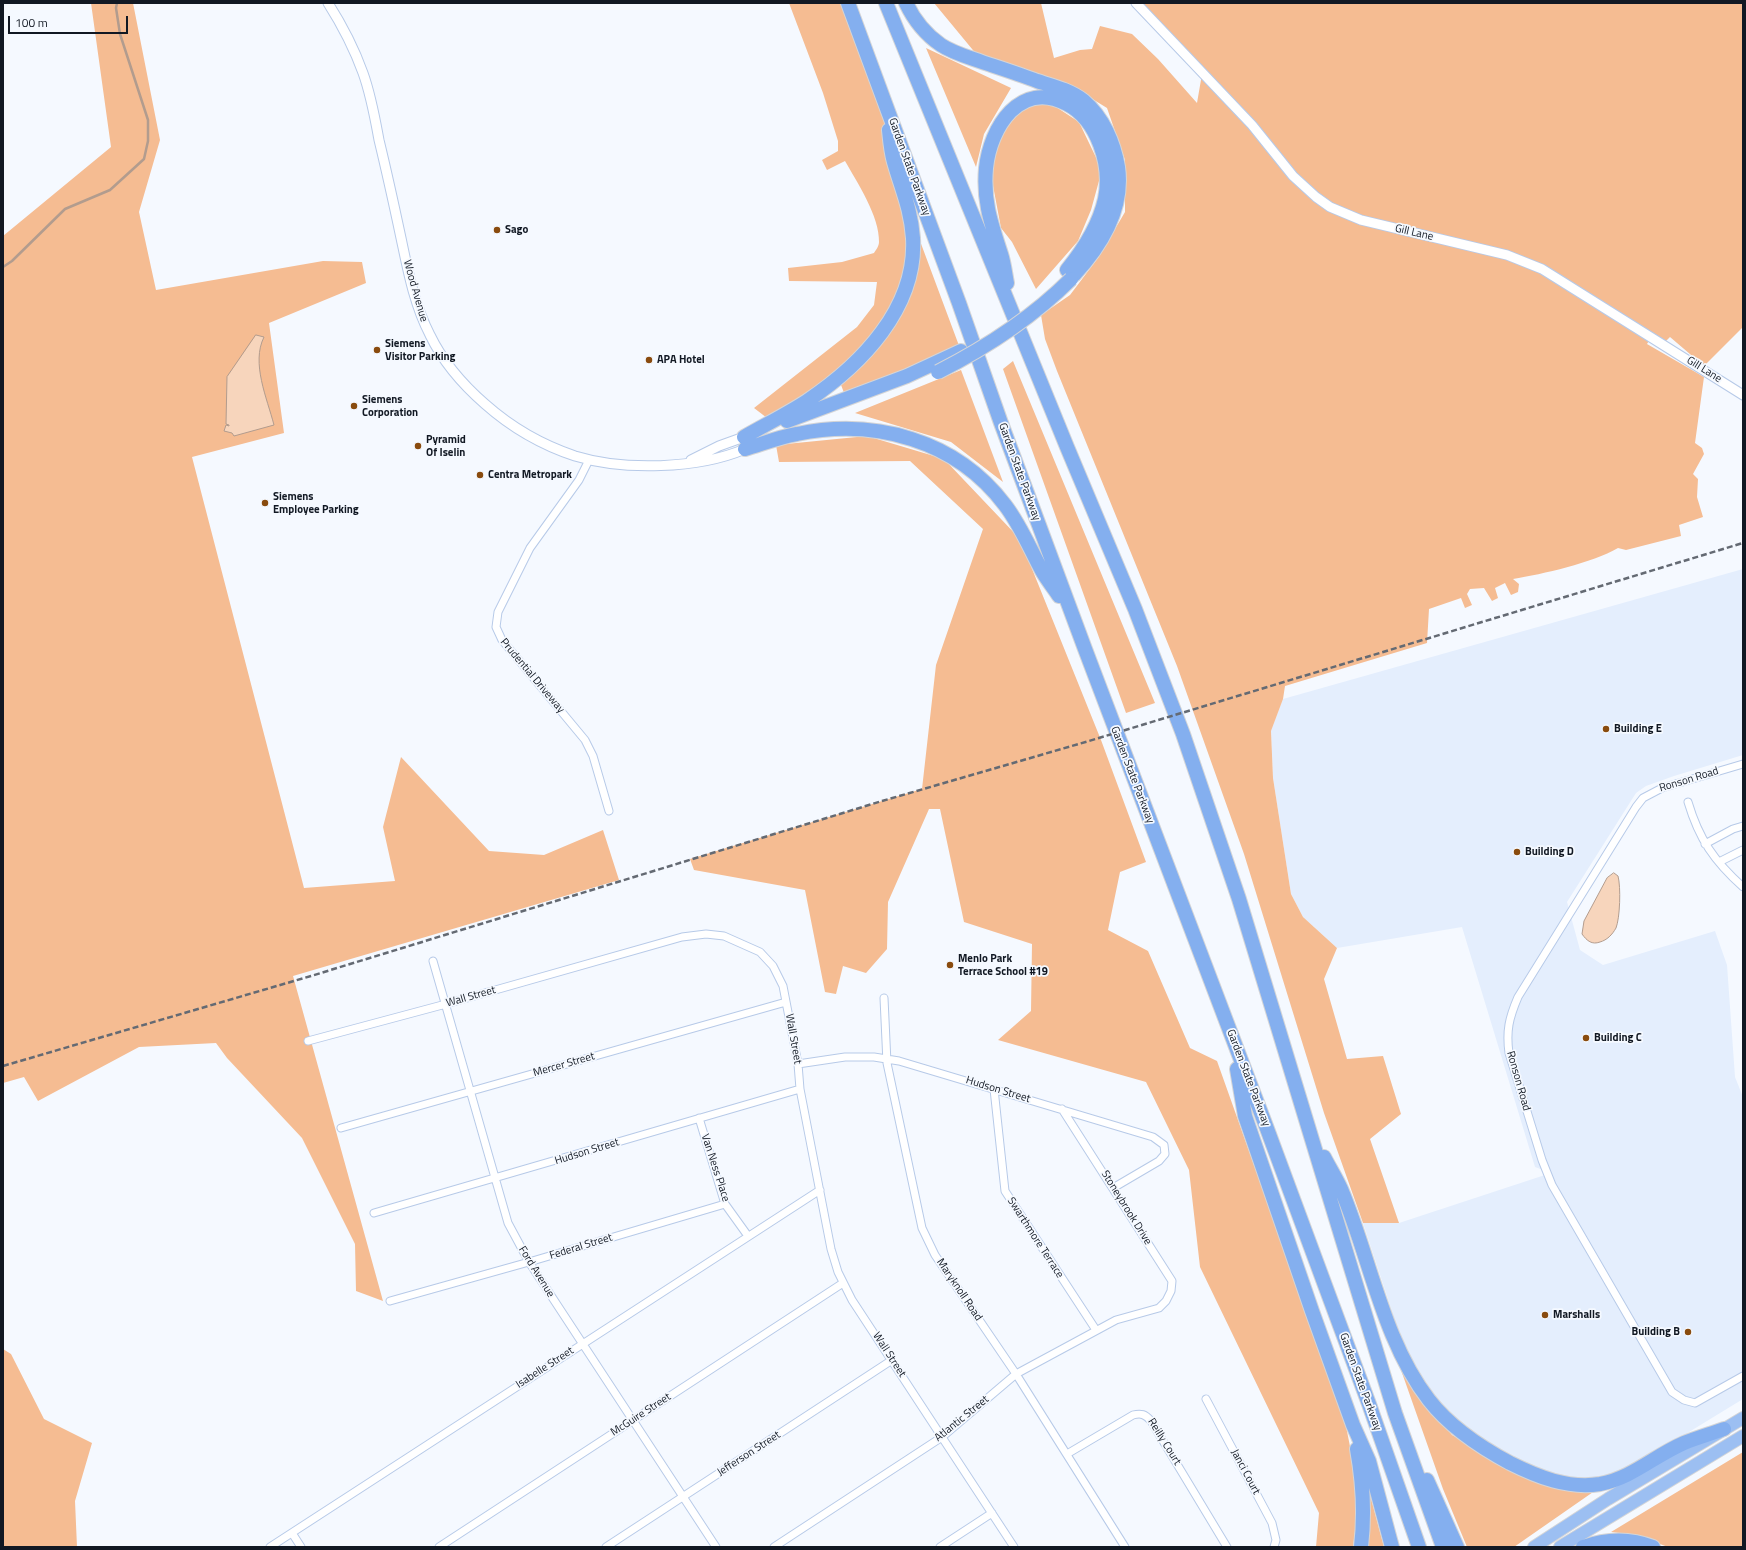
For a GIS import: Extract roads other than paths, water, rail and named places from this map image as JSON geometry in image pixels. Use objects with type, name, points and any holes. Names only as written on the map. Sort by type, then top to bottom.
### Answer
[{"type":"highway","name":"Garden State Parkway","points":[[848,3],[1073,617],[1329,1297],[1420,1547]]},
{"type":"highway","name":"Garden State Parkway","points":[[886,3],[1012,313],[1132,602],[1183,734],[1226,858],[1395,1413],[1443,1547]]},
{"type":"highway","points":[[744,443],[774,435],[937,368],[983,339],[1069,274],[1092,254],[1110,222],[1116,204],[1118,184],[1117,163],[1114,150],[1103,124],[1090,107],[1072,93],[962,55],[942,45],[921,26],[906,3]]},
{"type":"highway","points":[[744,443],[799,406],[838,376],[863,353],[880,334],[895,312],[904,294],[910,276],[913,255],[912,223],[905,193],[894,161],[884,99]]},
{"type":"highway","points":[[1012,313],[1001,255],[988,212],[986,169],[990,146],[995,132],[1002,120],[1016,106],[1035,99],[1055,99],[1068,104],[1078,112],[1096,136],[1106,164],[1107,188],[1101,213],[1088,241],[1069,274]]},
{"type":"highway","points":[[744,443],[807,432],[856,429],[901,435],[934,447],[970,469],[986,482],[1019,524],[1042,571],[1073,617]]},
{"type":"highway","points":[[1232,1039],[1245,1116],[1309,1304],[1374,1479],[1392,1547]]},
{"type":"highway","points":[[1310,1133],[1341,1188],[1389,1324],[1404,1360],[1430,1401],[1445,1418],[1466,1435],[1501,1458],[1536,1476],[1556,1482],[1582,1485],[1607,1482],[1626,1476],[1683,1443],[1724,1429]]},
{"type":"highway","points":[[1395,1413],[1444,1516],[1456,1547]]},
{"type":"highway","points":[[1534,1547],[1608,1499],[1743,1418]]},
{"type":"highway","points":[[1353,1425],[1362,1482],[1364,1518],[1362,1547]]},
{"type":"highway","points":[[1560,1547],[1743,1436]]},
{"type":"highway","points":[[1583,1547],[1605,1541],[1638,1543],[1653,1547]]},
{"type":"street","name":"Wood Avenue","points":[[328,3],[348,36],[364,76],[372,104],[413,292],[421,316],[434,343],[462,383],[502,418],[543,444],[590,460],[632,466],[654,466],[684,463],[720,459],[744,443]]},
{"type":"street","name":"Gill Lane","points":[[1136,3],[1252,125],[1304,188],[1330,207],[1377,225],[1507,255],[1542,269],[1743,395]]},
{"type":"street","name":"Wood Avenue","points":[[684,463],[719,446],[744,443]]},
{"type":"street","name":"Prudential Driveway","points":[[590,460],[578,480],[527,553],[498,612],[496,627],[502,640],[585,740],[593,756],[609,811]]},
{"type":"street","name":"Ronson Road","points":[[1743,764],[1662,788],[1643,798],[1632,813],[1518,997],[1508,1024],[1508,1040],[1511,1061],[1542,1160],[1552,1185],[1672,1392],[1684,1400],[1695,1403],[1743,1376]]},
{"type":"street","points":[[1688,802],[1697,830],[1705,844],[1718,862],[1743,888]]},
{"type":"street","points":[[1705,844],[1733,829],[1743,826]]},
{"type":"street","points":[[1718,862],[1743,850]]},
{"type":"street","name":"Wall Street","points":[[308,1040],[446,1004],[682,937],[706,934],[724,936],[760,952],[773,966],[783,986],[798,1064],[800,1089],[831,1249],[843,1283],[1014,1547]]},
{"type":"street","name":"Ford Avenue","points":[[433,961],[508,1223],[529,1262],[716,1547]]},
{"type":"street","name":"Maryknoll Road","points":[[884,998],[886,1059],[922,1228],[935,1255],[1016,1374],[1125,1547]]},
{"type":"street","name":"Mercer Street","points":[[341,1128],[786,1002]]},
{"type":"street","name":"Hudson Street","points":[[798,1064],[845,1057],[899,1061],[1153,1137],[1164,1145],[1165,1154],[1159,1161],[1113,1188]]},
{"type":"street","name":"Hudson Street","points":[[374,1213],[800,1089]]},
{"type":"street","name":"Swarthmore Terrace","points":[[994,1089],[1005,1190],[1096,1330]]},
{"type":"street","name":"Stoneybrook Drive","points":[[1062,1110],[1172,1281],[1171,1292],[1166,1302],[1159,1308]]},
{"type":"street","name":"Van Ness Place","points":[[699,1118],[725,1204],[748,1236]]},
{"type":"street","name":"Isabelle Street","points":[[270,1547],[820,1190]]},
{"type":"street","name":"Federal Street","points":[[390,1301],[725,1204]]},
{"type":"street","name":"McGuire Street","points":[[439,1547],[843,1283]]},
{"type":"street","name":"Atlantic Street","points":[[774,1547],[942,1437],[1016,1374],[1116,1320],[1159,1308]]},
{"type":"street","name":"Jefferson Street","points":[[606,1547],[892,1360]]},
{"type":"street","name":"Janci Court","points":[[1206,1399],[1272,1522],[1276,1540],[1274,1547]]},
{"type":"street","name":"Reilly Court","points":[[1067,1454],[1133,1415],[1141,1413],[1146,1415],[1151,1420],[1227,1547]]},
{"type":"street","points":[[940,1547],[992,1513]]},
{"type":"street","points":[[292,1533],[301,1547]]},
{"type":"waterway","points":[[3,267],[12,261],[65,209],[110,190],[144,159],[148,141],[148,120],[120,34],[116,8],[117,3]]},
{"type":"railway","points":[[3,1066],[311,976],[882,801],[1089,741],[1743,543]]},
{"type":"place","name":"Sago","points":[[497,230]]},
{"type":"place","name":"Siemens Visitor Parking","points":[[377,350]]},
{"type":"place","name":"APA Hotel","points":[[649,360]]},
{"type":"place","name":"Siemens Corporation","points":[[354,406]]},
{"type":"place","name":"Pyramid Of Iselin","points":[[418,446]]},
{"type":"place","name":"Centra Metropark","points":[[480,475]]},
{"type":"place","name":"Siemens Employee Parking","points":[[265,503]]},
{"type":"place","name":"Building E","points":[[1606,729]]},
{"type":"place","name":"Building D","points":[[1517,852]]},
{"type":"place","name":"Menlo Park Terrace School #19","points":[[950,965]]},
{"type":"place","name":"Building C","points":[[1586,1038]]},
{"type":"place","name":"Marshalls","points":[[1545,1315]]},
{"type":"place","name":"Building B","points":[[1688,1332]]}]
